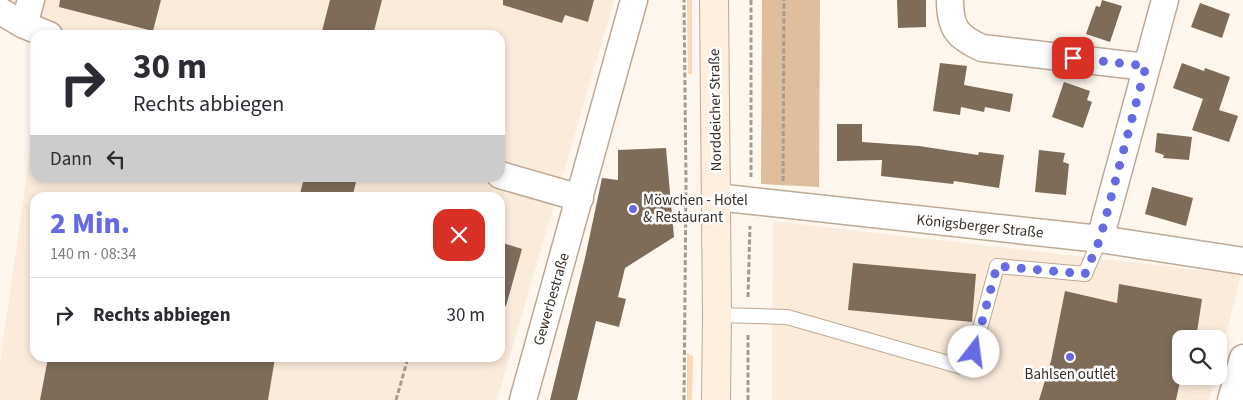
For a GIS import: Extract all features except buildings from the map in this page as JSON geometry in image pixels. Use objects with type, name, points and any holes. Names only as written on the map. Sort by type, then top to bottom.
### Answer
[{"type":"main road","name":"Norddeicher Straße","points":[[714,0],[716,400]]},
{"type":"street","points":[[24,25],[31,0]]},
{"type":"street","name":"Gewerbestraße","points":[[523,400],[634,0]]},
{"type":"street","points":[[950,0],[950,14],[958,34],[968,42],[982,48],[1146,66]]},
{"type":"street","points":[[1100,239],[1165,0]]},
{"type":"street","points":[[0,11],[36,30]]},
{"type":"street","points":[[505,176],[580,198]]},
{"type":"street","name":"Königsberger Straße","points":[[716,197],[1100,239],[1243,261]]},
{"type":"street","points":[[1231,400],[1243,358]]},
{"type":"lane","points":[[717,315],[787,317],[969,369],[997,266],[1085,274],[1100,239]]},
{"type":"path","points":[[684,0],[686,182],[684,400]]},
{"type":"path","points":[[783,204],[784,0]]},
{"type":"path","points":[[396,400],[407,362]]},
{"type":"shaded area","points":[[9,0],[614,0],[497,400],[0,400],[0,362],[30,152],[30,182],[505,182],[505,30],[47,30],[48,22]]},
{"type":"shaded area","points":[[687,0],[692,0],[692,74],[688,74]]},
{"type":"shaded area","points":[[762,0],[820,0],[819,187],[761,184]]},
{"type":"shaded area","points":[[773,221],[1241,275],[1227,330],[1172,330],[1172,385],[1213,385],[1209,400],[772,400]]},
{"type":"shaded area","points":[[687,353],[693,356],[692,400],[687,400]]},
{"type":"place","name":"Möwchen - Hotel & Restaurant","points":[[633,209]]},
{"type":"place","name":"Bahlsen outlet","points":[[1070,357]]},
{"type":"route","points":[[974,352],[997,266],[1085,274],[1100,239],[1146,66],[1073,58]]}]
